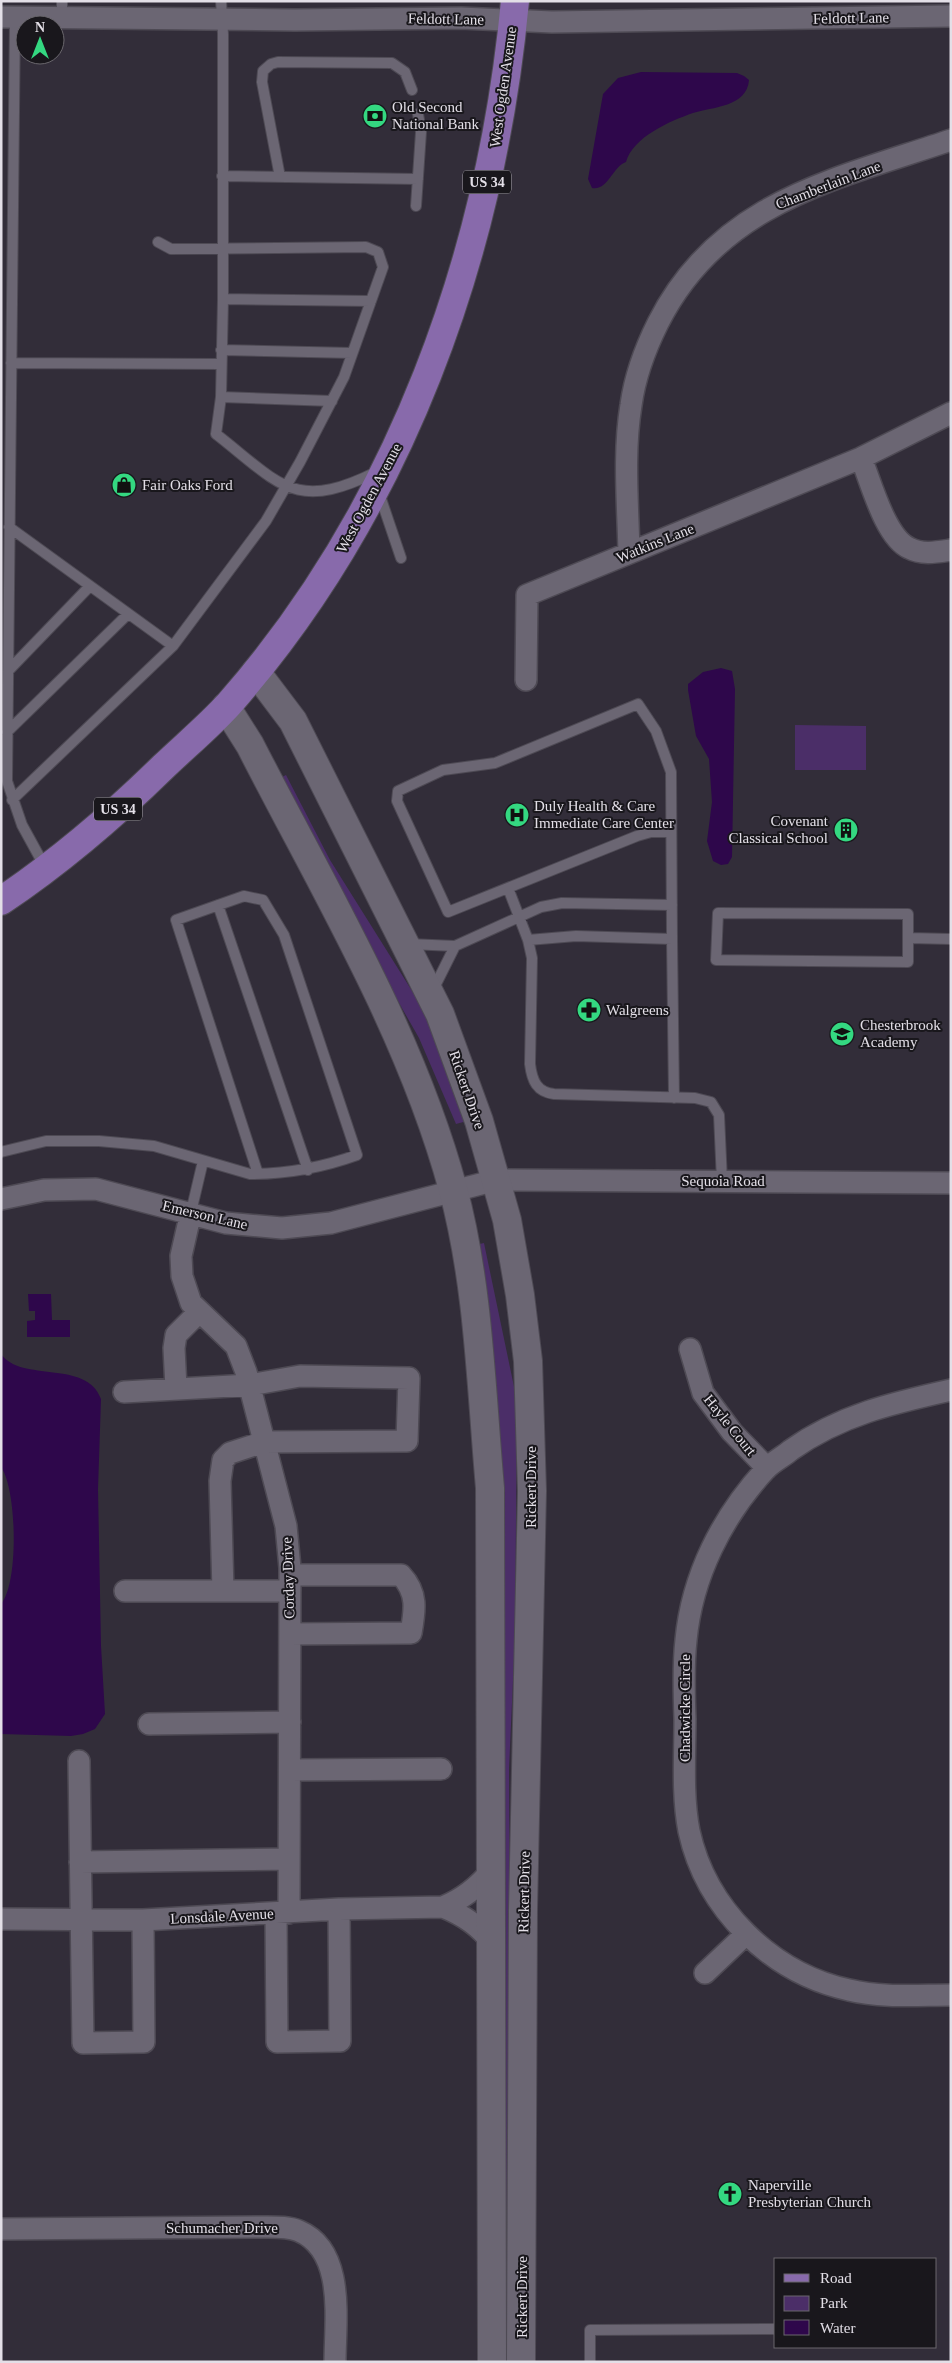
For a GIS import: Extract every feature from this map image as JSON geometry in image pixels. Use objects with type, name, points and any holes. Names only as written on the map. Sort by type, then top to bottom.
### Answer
[{"type":"main road","name":"West Ogden Avenue","points":[[1,901],[46,869],[135,794],[226,707],[292,625],[338,556],[383,477],[434,356],[468,258],[493,156],[514,11]]},
{"type":"street","name":"Feldott Lane","points":[[8,17],[62,9],[221,10],[461,18],[514,11],[552,22],[951,16]]},
{"type":"street","name":"Chamberlain Lane","points":[[629,553],[628,434],[635,385],[652,336],[666,308],[686,277],[728,235],[764,210],[821,184],[951,140]]},
{"type":"street","name":"Watkins Lane","points":[[526,680],[527,595],[861,458],[951,413]]},
{"type":"street","points":[[861,458],[891,530],[898,542],[910,549],[923,552],[951,550]]},
{"type":"street","name":"Rickert Drive","points":[[256,672],[293,720],[431,994],[476,1113],[496,1180],[510,1232],[520,1295],[528,1361],[532,1492],[523,1920],[521,2362]]},
{"type":"street","name":"Rickert Drive","points":[[226,707],[250,746],[379,992],[425,1104],[453,1191],[473,1299],[485,1410],[490,1488],[492,2362]]},
{"type":"street","name":"Emerson Lane","points":[[1,1199],[44,1190],[96,1189],[248,1226],[305,1226],[331,1223],[496,1180]]},
{"type":"street","name":"Sequoia Road","points":[[496,1180],[951,1183]]},
{"type":"street","name":"Corday Drive","points":[[191,1212],[181,1256],[182,1276],[190,1303],[236,1346],[250,1385],[286,1526],[290,1583],[289,1859],[282,1913],[277,2042],[340,2041],[339,1909]]},
{"type":"street","points":[[176,1388],[174,1348],[176,1335],[199,1312]]},
{"type":"street","name":"Hayle Court","points":[[690,1349],[703,1394],[732,1432],[767,1468]]},
{"type":"street","points":[[124,1392],[250,1385],[300,1376],[409,1378],[407,1441],[264,1442],[230,1453],[223,1460],[220,1481],[223,1591]]},
{"type":"street","name":"Chadwicke Circle","points":[[951,1390],[861,1412],[806,1440],[767,1468],[730,1516],[705,1562],[698,1581],[686,1639],[685,1655],[685,1806],[690,1832],[701,1867],[726,1912],[745,1935],[791,1966],[822,1982],[848,1990],[897,1996],[951,1995]]},
{"type":"street","points":[[125,1591],[223,1591],[290,1583],[401,1575],[410,1585],[416,1605],[411,1634],[290,1634]]},
{"type":"street","points":[[150,1724],[290,1722]]},
{"type":"street","points":[[79,1761],[83,2044],[144,2042],[143,1920]]},
{"type":"street","points":[[290,1770],[441,1769]]},
{"type":"street","points":[[80,1862],[289,1859]]},
{"type":"street","name":"Lonsdale Avenue","points":[[1,1919],[143,1920],[339,1909],[443,1907],[458,1901],[475,1888],[492,1870]]},
{"type":"street","name":"Lonsdale Avenue","points":[[443,1907],[471,1921],[484,1932],[492,1943]]},
{"type":"street","points":[[705,1973],[745,1935]]},
{"type":"street","name":"Schumacher Drive","points":[[1,2229],[268,2227],[298,2230],[316,2242],[323,2251],[330,2267],[334,2285],[335,2362]]},
{"type":"lane","points":[[221,10],[223,34],[223,299],[221,398],[216,434],[285,488],[309,492],[332,491],[383,477],[401,558]]},
{"type":"lane","points":[[8,17],[11,363],[7,781],[12,800],[27,835],[46,869]]},
{"type":"lane","points":[[280,177],[262,82],[263,71],[270,64],[298,61],[392,63],[405,72],[412,90]]},
{"type":"lane","points":[[416,206],[421,132],[418,114]]},
{"type":"lane","points":[[222,176],[418,179]]},
{"type":"lane","points":[[12,800],[172,646],[266,521],[332,401],[352,353],[383,266],[378,252],[366,247],[171,249],[158,242]]},
{"type":"lane","points":[[223,299],[371,302]]},
{"type":"lane","points":[[221,350],[352,353]]},
{"type":"lane","points":[[11,363],[221,364]]},
{"type":"lane","points":[[221,398],[332,401]]},
{"type":"lane","points":[[10,527],[172,646]]},
{"type":"lane","points":[[8,671],[90,586]]},
{"type":"lane","points":[[7,732],[128,614]]},
{"type":"lane","points":[[671,832],[651,832],[637,836],[448,912],[397,801],[398,791],[443,770],[495,763],[638,704],[656,730],[671,772],[674,1098]]},
{"type":"lane","points":[[508,888],[520,916],[532,958],[530,1064],[532,1078],[536,1086],[544,1093],[554,1094],[695,1098],[711,1102],[719,1115],[722,1181]]},
{"type":"lane","points":[[1,1152],[46,1141],[99,1141],[154,1146],[250,1174],[258,1174],[308,1170],[327,1166],[357,1155],[284,935],[263,900],[244,896],[176,920],[258,1174]]},
{"type":"lane","points":[[406,944],[455,946],[520,916],[562,903],[672,905]]},
{"type":"lane","points":[[218,905],[308,1170]]},
{"type":"lane","points":[[718,913],[908,914],[909,938],[908,962],[716,960],[718,913]]},
{"type":"lane","points":[[528,940],[576,936],[672,939]]},
{"type":"lane","points":[[909,938],[951,939]]},
{"type":"lane","points":[[431,994],[435,981],[455,946]]},
{"type":"lane","points":[[191,1212],[203,1161]]},
{"type":"lane","points":[[590,2362],[590,2330],[774,2329]]},
{"type":"green space","points":[[795,725],[866,726],[866,770],[795,770]]},
{"type":"green space","points":[[286,775],[330,860],[429,1018],[467,1121],[456,1124],[419,1038],[354,924],[280,778]]},
{"type":"green space","points":[[484,1243],[517,1401],[515,1637],[509,1768],[510,1972],[508,2127],[510,2283],[503,2284],[475,1245]]},
{"type":"water","points":[[641,72],[737,73],[749,80],[747,89],[735,101],[684,116],[654,131],[636,145],[626,162],[617,168],[602,186],[592,188],[588,179],[603,94],[618,78]]},
{"type":"water","points":[[721,668],[732,671],[735,689],[732,857],[728,864],[721,865],[713,861],[707,841],[712,802],[709,759],[696,736],[688,684],[703,672]]},
{"type":"water","points":[[28,1294],[51,1294],[52,1320],[70,1320],[70,1337],[27,1337],[27,1321],[35,1320],[35,1311],[29,1311]]},
{"type":"water","points":[[1,1354],[10,1363],[23,1368],[82,1379],[94,1387],[101,1399],[98,1489],[101,1646],[105,1714],[95,1729],[83,1734],[71,1736],[1,1734],[1,1604],[7,1593],[11,1577],[14,1536],[10,1495],[1,1467]]},
{"type":"place","name":"Old Second National Bank","points":[[375,116]]},
{"type":"place","name":"Fair Oaks Ford","points":[[124,485]]},
{"type":"place","name":"Duly Health & Care Immediate Care Center","points":[[517,815]]},
{"type":"place","name":"Covenant Classical School","points":[[846,830]]},
{"type":"place","name":"Walgreens","points":[[589,1010]]},
{"type":"place","name":"Chesterbrook Academy","points":[[842,1034]]},
{"type":"place","name":"Naperville Presbyterian Church","points":[[730,2194]]}]
